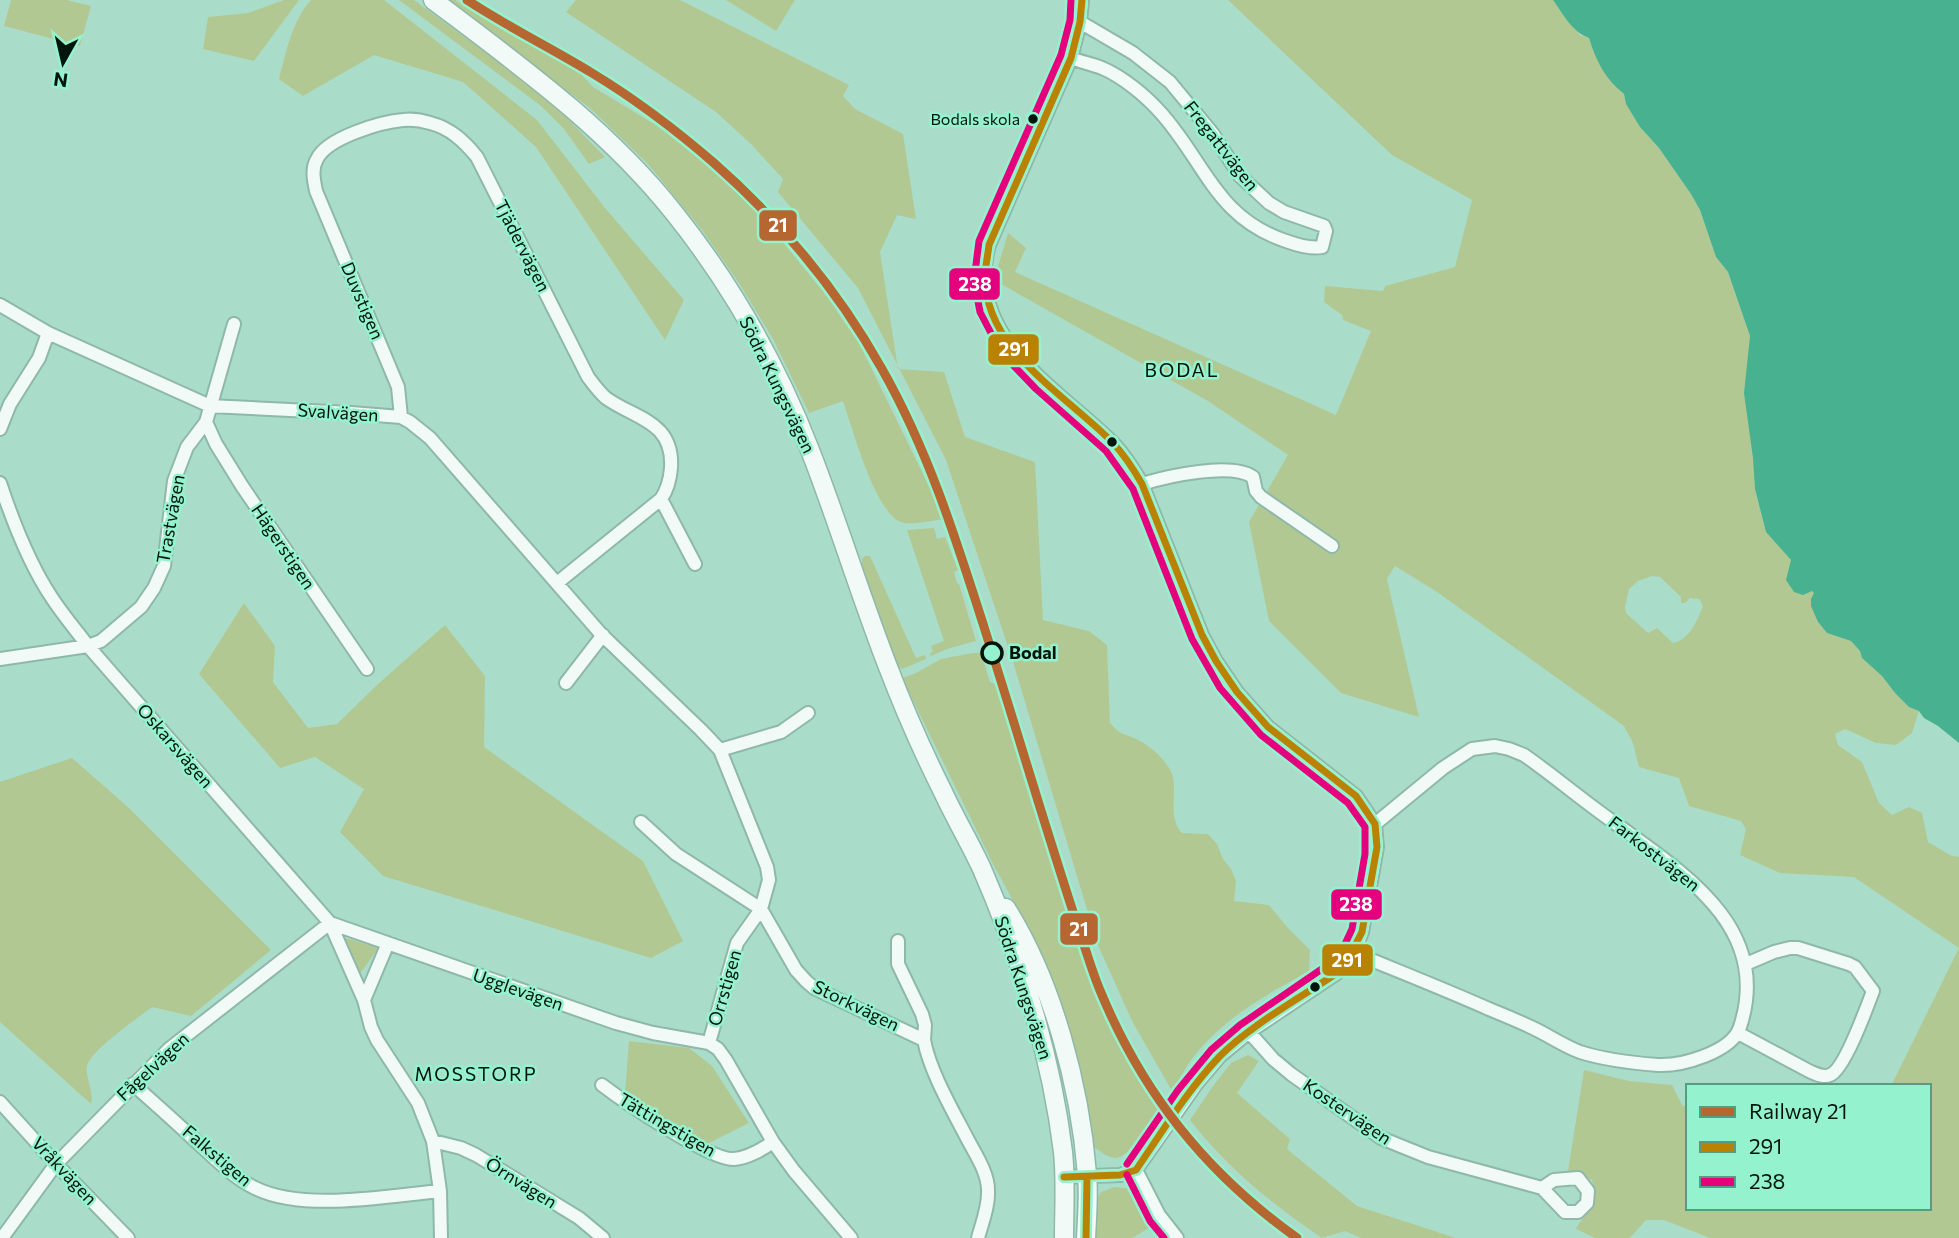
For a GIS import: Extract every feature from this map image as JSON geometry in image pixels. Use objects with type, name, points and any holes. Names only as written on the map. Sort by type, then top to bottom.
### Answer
[{"type":"main road","name":"Södra Kungsvägen","points":[[433,0],[528,72],[613,145],[675,213],[733,297],[769,361],[810,451],[893,679],[942,790],[981,867],[1018,927],[1052,1004],[1080,1117],[1087,1177],[1086,1238]]},
{"type":"main road","name":"Södra Kungsvägen","points":[[981,867],[1034,1010],[1049,1070],[1063,1153],[1064,1238]]},
{"type":"street","points":[[1064,1177],[1120,1175],[1136,1170],[1197,1083],[1220,1056],[1249,1032],[1337,973],[1362,932],[1376,855],[1375,824],[1356,796],[1268,727],[1229,682],[1202,635],[1142,484],[1132,467],[1113,443],[1025,363],[1002,333],[987,300],[985,259],[990,240],[1071,58],[1080,22],[1082,0]]},
{"type":"street","name":"Fregattvägen","points":[[1071,58],[1102,68],[1146,99],[1173,128],[1223,199],[1253,228],[1293,244],[1322,247],[1326,231],[1324,226],[1284,212],[1248,185],[1213,134],[1170,82],[1133,53],[1080,22]]},
{"type":"street","name":"Tjädervägen","points":[[315,186],[316,160],[331,144],[358,131],[402,120],[414,120],[441,126],[464,142],[477,157],[588,377],[607,399],[652,423],[662,432],[669,445],[672,461],[668,489],[661,499]]},
{"type":"street","name":"Duvstigen","points":[[315,186],[398,387],[401,417]]},
{"type":"street","name":"Svalvägen","points":[[0,305],[48,333],[210,406],[351,413],[401,417],[410,422],[430,438],[603,635],[720,750]]},
{"type":"street","name":"Trastvägen","points":[[0,659],[88,646],[101,641],[141,607],[164,566],[174,481],[187,447],[206,422],[234,324]]},
{"type":"street","points":[[0,429],[10,404],[39,358],[48,333]]},
{"type":"street","name":"Hägerstigen","points":[[206,422],[242,486],[367,669]]},
{"type":"street","points":[[1142,484],[1213,471],[1243,471],[1253,477],[1256,491],[1261,497],[1332,546]]},
{"type":"street","name":"Oskarsvägen","points":[[0,483],[36,570],[51,597],[88,646],[330,923],[364,1000],[377,1040],[418,1103],[433,1141],[440,1191],[441,1238]]},
{"type":"street","points":[[557,583],[661,499],[695,564]]},
{"type":"street","points":[[566,683],[603,635]]},
{"type":"street","points":[[720,750],[781,732],[808,713]]},
{"type":"street","name":"Farkostvägen","points":[[1375,824],[1443,768],[1472,749],[1495,746],[1524,755],[1657,853],[1708,895],[1728,923],[1746,964],[1748,985],[1745,1012],[1738,1033]]},
{"type":"street","name":"Orrstigen","points":[[720,750],[767,867],[768,880],[761,909],[737,943],[709,1043],[718,1049],[726,1060],[773,1142],[794,1171],[851,1238]]},
{"type":"street","name":"Storkvägen","points":[[641,822],[683,859],[761,909],[796,970],[806,982],[924,1040]]},
{"type":"street","name":"Ugglevägen","points":[[330,923],[616,1023],[709,1043]]},
{"type":"street","name":"Fågelvägen","points":[[2,1238],[56,1164],[169,1049],[330,923]]},
{"type":"street","points":[[898,941],[898,964],[922,1014],[927,1053],[987,1180],[989,1190],[978,1238]]},
{"type":"street","points":[[364,1000],[388,943]]},
{"type":"street","points":[[1352,952],[1532,1027],[1578,1051],[1598,1056],[1631,1063],[1682,1063],[1701,1059],[1738,1033],[1820,1076],[1828,1076],[1838,1071],[1873,991],[1855,967],[1798,948],[1774,951],[1746,964]]},
{"type":"street","name":"Kostervägen","points":[[1249,1032],[1273,1059],[1291,1074],[1381,1138],[1429,1157],[1542,1188]]},
{"type":"street","name":"Falkstigen","points":[[133,1084],[244,1182],[264,1191],[290,1198],[344,1200],[440,1191]]},
{"type":"street","name":"Tättingstigen","points":[[602,1085],[690,1142],[724,1158],[748,1156],[773,1142]]},
{"type":"street","name":"Vråkvägen","points":[[0,1102],[128,1238]]},
{"type":"street","name":"Örnvägen","points":[[433,1141],[476,1155],[579,1218],[603,1238]]},
{"type":"street","points":[[1136,1170],[1159,1215],[1177,1238]]},
{"type":"shaded area","points":[[11,0],[67,0],[91,6],[80,46],[4,26]]},
{"type":"shaded area","points":[[284,0],[299,0],[254,61],[203,49],[208,17],[248,13]]},
{"type":"shaded area","points":[[311,0],[384,0],[537,120],[605,208],[684,300],[665,340],[536,147],[463,82],[374,55],[303,96],[279,79],[294,27]]},
{"type":"shaded area","points":[[399,0],[414,0],[530,85],[605,157],[589,164],[564,129],[540,105]]},
{"type":"shaded area","points":[[444,0],[455,0],[581,74],[593,87],[662,126],[709,164],[760,214],[826,295],[859,343],[945,519],[905,523],[891,515],[882,503],[866,468],[843,401],[809,413],[773,339],[739,283],[702,230],[648,164],[591,109]]},
{"type":"shaded area","points":[[576,0],[680,0],[849,85],[843,96],[855,109],[903,134],[916,219],[897,215],[880,252],[897,365],[858,288],[778,192],[783,179],[751,144],[716,112],[566,12]]},
{"type":"shaded area","points":[[726,0],[795,0],[776,31]]},
{"type":"shaded area","points":[[1228,0],[1553,0],[1580,35],[1589,38],[1603,69],[1624,94],[1626,104],[1640,127],[1659,148],[1691,194],[1700,210],[1716,257],[1728,272],[1750,336],[1755,489],[1766,532],[1791,560],[1814,593],[1818,622],[1827,633],[1851,641],[1860,651],[1862,658],[1882,676],[1895,693],[1909,707],[1919,711],[1912,733],[1896,745],[1876,743],[1845,729],[1835,734],[1838,745],[1862,762],[1879,803],[1892,815],[1909,807],[1922,813],[1928,842],[1952,856],[1959,857],[1959,948],[1854,877],[1780,873],[1740,855],[1746,829],[1741,821],[1689,806],[1679,778],[1639,767],[1633,743],[1624,726],[1437,592],[1395,566],[1387,579],[1419,717],[1341,693],[1269,621],[1249,522],[1288,455],[1208,401],[994,280],[1008,233],[1026,248],[1015,272],[1336,415],[1371,331],[1343,320],[1342,315],[1324,302],[1325,286],[1383,291],[1385,286],[1455,267],[1472,200],[1392,155]],"holes":[[[1652,576],[1660,577],[1681,597],[1681,603],[1690,598],[1699,599],[1703,606],[1684,638],[1673,643],[1657,628],[1648,633],[1626,613],[1629,589],[1638,581]]]},
{"type":"shaded area","points":[[1553,0],[1959,0],[1959,743],[1924,718],[1919,711],[1909,707],[1862,658],[1860,651],[1851,641],[1827,633],[1818,622],[1811,606],[1814,593],[1812,591],[1803,595],[1794,592],[1786,580],[1791,560],[1766,532],[1755,489],[1744,393],[1750,336],[1728,272],[1716,257],[1700,210],[1691,194],[1659,148],[1640,127],[1626,104],[1624,94],[1602,69],[1589,38],[1573,27]]},
{"type":"shaded area","points":[[899,369],[944,372],[965,437],[1035,462],[1043,620],[1089,631],[1107,645],[1110,723],[1120,732],[1148,746],[1166,764],[1174,781],[1174,812],[1178,827],[1182,833],[1208,834],[1217,844],[1236,881],[1234,901],[1269,905],[1310,950],[1309,971],[1265,996],[1223,1026],[1195,1055],[1172,1091],[1132,1021],[1097,943],[1014,665],[946,460]]},
{"type":"shaded area","points":[[934,528],[937,539],[945,537],[958,570],[954,572],[976,641],[931,656],[931,646],[944,641],[907,530]]},
{"type":"shaded area","points":[[865,556],[870,556],[916,658],[925,655],[926,659],[902,669],[898,667],[862,566]]},
{"type":"shaded area","points":[[244,603],[275,646],[273,682],[308,728],[337,724],[445,625],[485,676],[484,747],[643,861],[683,941],[651,958],[383,876],[340,832],[364,789],[315,757],[280,768],[199,674]]},
{"type":"shaded area","points":[[981,653],[990,682],[998,685],[1098,997],[1125,1054],[1159,1107],[1134,1145],[1128,1152],[1116,1158],[1109,1157],[1091,1146],[1050,978],[1027,926],[994,866],[902,678],[941,659]]},
{"type":"shaded area","points":[[72,758],[129,808],[271,950],[191,1016],[152,1007],[106,1043],[90,1059],[87,1066],[91,1104],[0,1022],[0,782]]},
{"type":"shaded area","points":[[342,937],[376,947],[377,950],[359,975]]},
{"type":"shaded area","points":[[1959,948],[1959,1238],[1710,1238],[1664,1220],[1646,1220],[1630,1238],[1595,1238],[1576,1229],[1592,1207],[1595,1196],[1592,1180],[1568,1171],[1584,1070],[1629,1081],[1672,1085],[1682,1105],[1686,1107],[1686,1210],[1931,1210],[1931,1084],[1892,1084]]},
{"type":"shaded area","points":[[629,1041],[689,1048],[712,1066],[749,1123],[707,1144],[625,1094]]},
{"type":"shaded area","points":[[1248,1055],[1259,1061],[1237,1093],[1290,1139],[1287,1149],[1357,1206],[1456,1238],[1361,1238],[1345,1231],[1322,1238],[1251,1184],[1219,1154],[1190,1120],[1231,1063]]},
{"type":"shaded area","points":[[1114,1187],[1133,1189],[1148,1217],[1149,1228],[1132,1238],[1093,1238],[1094,1202],[1101,1192]]},
{"type":"rail line","name":"21","points":[[467,0],[608,83],[655,115],[700,151],[785,233],[847,312],[898,400],[940,495],[1088,958],[1116,1026],[1156,1096],[1205,1158],[1264,1213],[1297,1238]]},
{"type":"transit line","name":"238","points":[[1071,0],[1070,20],[1061,55],[979,241],[974,280],[980,312],[994,339],[1013,365],[1106,451],[1133,489],[1192,639],[1220,688],[1261,735],[1348,803],[1365,827],[1365,854],[1352,929],[1345,944],[1332,962],[1240,1025],[1211,1050],[1178,1090],[1127,1164]]},
{"type":"transit line","name":"291","points":[[1064,1177],[1120,1175],[1136,1170],[1186,1098],[1219,1057],[1260,1023],[1337,973],[1346,963],[1362,932],[1377,847],[1375,824],[1356,796],[1268,727],[1237,692],[1202,635],[1142,484],[1133,468],[1096,426],[1053,390],[1014,350],[999,328],[989,303],[985,277],[989,245],[1071,58],[1080,22],[1082,0]]},
{"type":"transit line","name":"238","points":[[1127,1175],[1150,1221],[1164,1238]]},
{"type":"transit line","name":"291","points":[[1086,1238],[1087,1177]]},
{"type":"place","name":"Bodals skola","points":[[1033,119]]},
{"type":"place","name":"Bodal","points":[[992,653]]},
{"type":"district","name":"BODAL","points":[[1182,370]]},
{"type":"district","name":"MOSSTORP","points":[[476,1074]]}]
